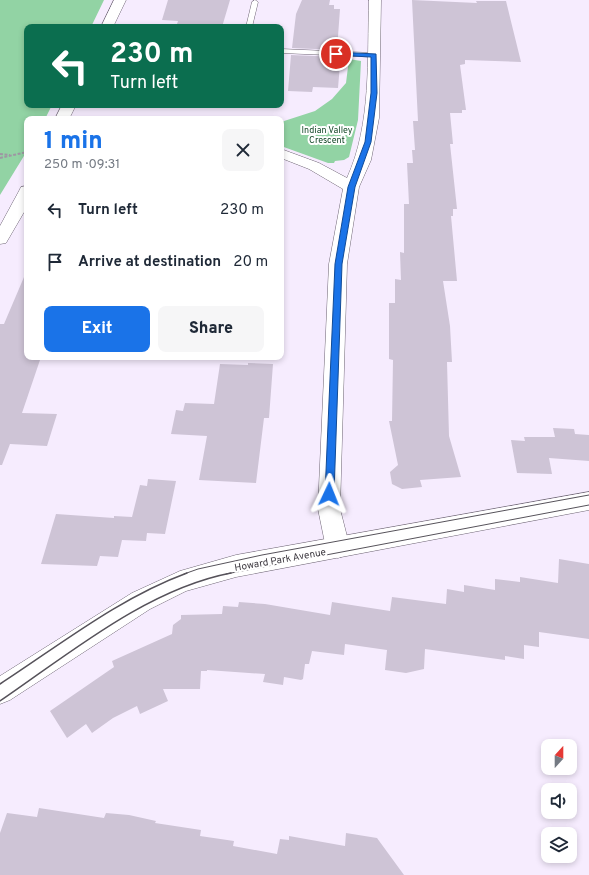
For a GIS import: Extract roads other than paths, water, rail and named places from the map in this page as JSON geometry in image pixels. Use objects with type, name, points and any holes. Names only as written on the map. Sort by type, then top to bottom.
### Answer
[{"type":"street","points":[[109,24],[120,0]]},
{"type":"street","points":[[338,548],[329,509],[338,264],[352,187],[363,160],[369,136],[374,93],[375,0]]},
{"type":"street","points":[[284,154],[314,166],[352,187]]},
{"type":"street","points":[[0,239],[10,224],[24,197]]},
{"type":"street","name":"Howard Park Avenue","points":[[0,691],[141,601],[180,582],[236,566],[589,501]]},
{"type":"lane","points":[[250,24],[255,2]]},
{"type":"lane","points":[[284,51],[374,55]]},
{"type":"tram line","points":[[184,574],[198,569],[262,555],[589,495]]},
{"type":"tram line","points":[[230,573],[589,505]]},
{"type":"tram line","points":[[0,684],[90,623],[138,595],[187,573]]},
{"type":"tram line","points":[[0,701],[81,644],[139,608],[169,593],[200,581],[230,573]]},
{"type":"tram line","points":[[226,574],[230,573]]},
{"type":"park label","name":"Indian Valley Crescent","points":[[327,136]]}]
